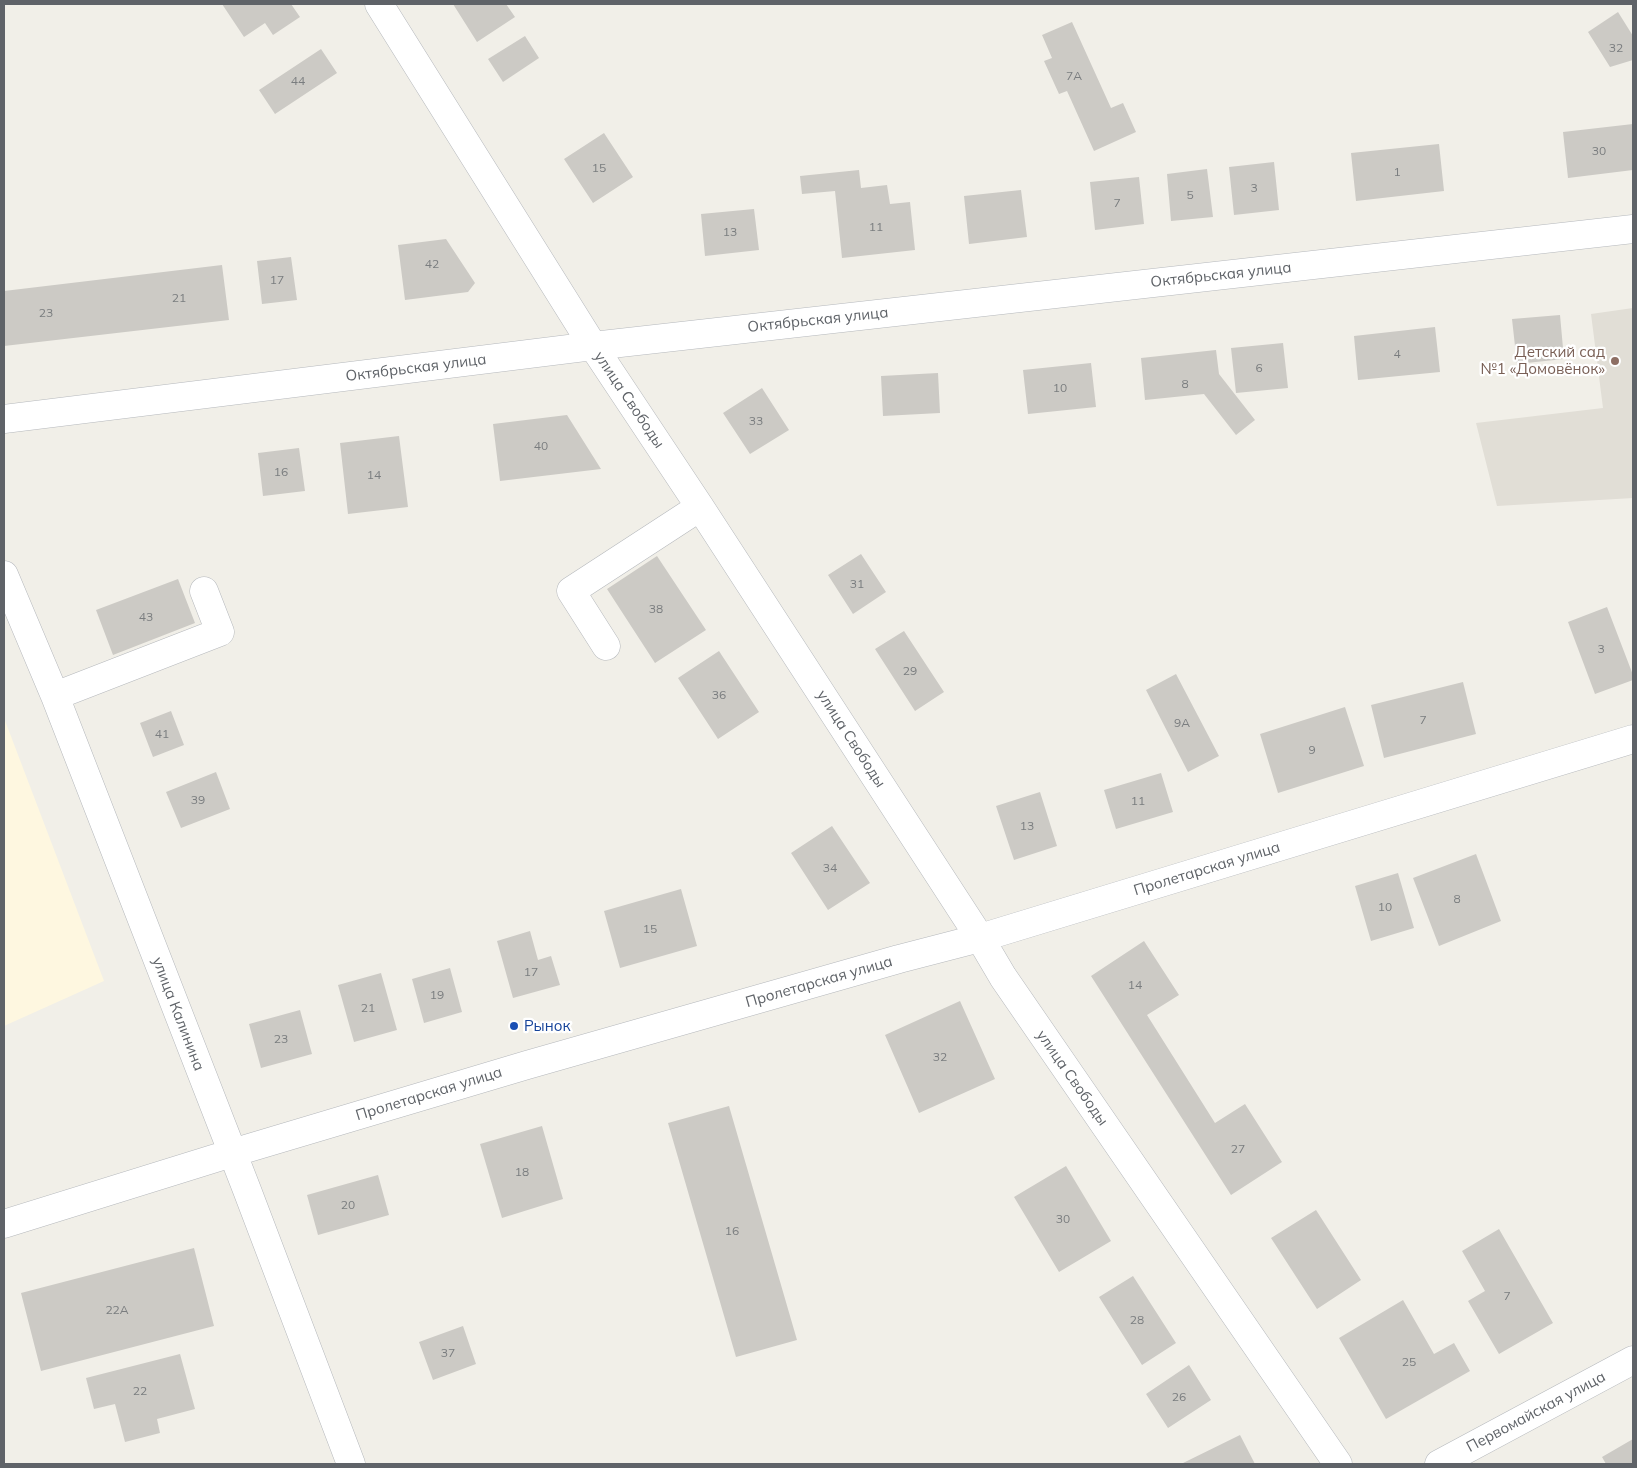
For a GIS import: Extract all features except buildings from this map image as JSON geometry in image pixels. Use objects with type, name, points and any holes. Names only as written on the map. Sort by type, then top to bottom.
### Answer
[{"type":"street","name":"улица Свободы","points":[[379,4],[594,346],[980,938],[1008,986],[1338,1464]]},
{"type":"street","name":"Октябрьская улица","points":[[4,419],[594,346],[1633,229]]},
{"type":"street","points":[[606,646],[571,591],[700,507]]},
{"type":"street","name":"улица Калинина","points":[[4,575],[54,696],[349,1460]]},
{"type":"street","points":[[54,696],[220,632],[204,591]]},
{"type":"street","name":"Пролетарская улица","points":[[4,1224],[232,1153],[536,1062],[980,938],[1633,740]]},
{"type":"street","name":"Первомайская улица","points":[[1439,1464],[1633,1360]]},
{"type":"shaded area","name":"Детский сад №1 «Домовёнок»","points":[[1633,308],[1633,498],[1497,506],[1476,423],[1603,408],[1591,314]]},
{"type":"shaded area","points":[[4,718],[104,981],[4,1026]]},
{"type":"place","name":"Детский сад №1 «Домовёнок»","points":[[1615,361]]},
{"type":"place","name":"Рынок","points":[[514,1026]]}]
